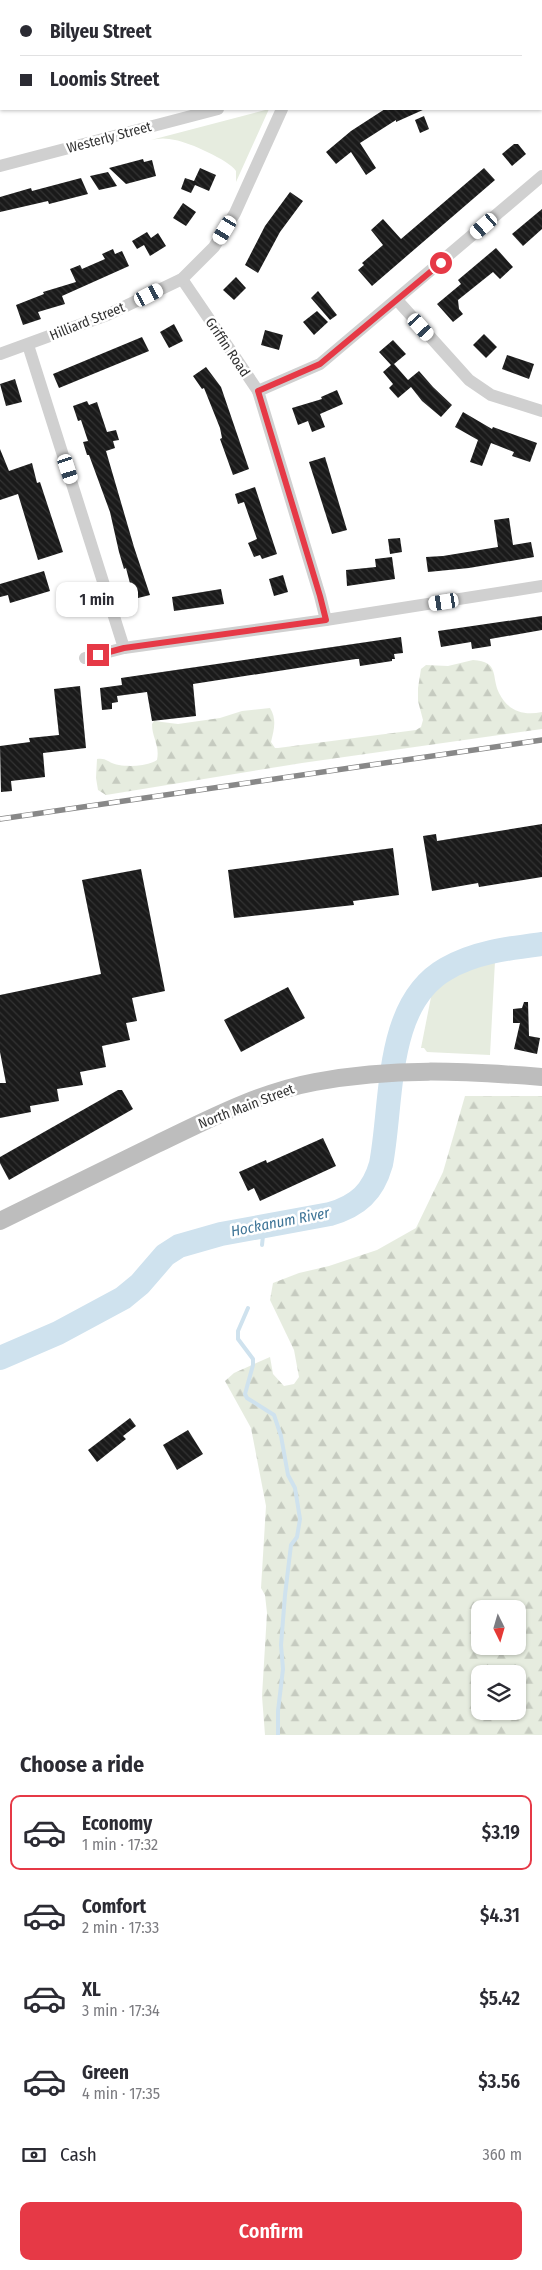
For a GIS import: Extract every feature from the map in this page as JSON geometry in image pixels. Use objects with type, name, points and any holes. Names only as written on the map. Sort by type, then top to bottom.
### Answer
[{"type":"main road","name":"North Main Street","points":[[0,1221],[235,1108],[273,1093],[315,1082],[411,1071],[452,1070],[542,1077]]},
{"type":"street","name":"Westerly Street","points":[[0,166],[214,110]]},
{"type":"street","name":"Hilliard Street","points":[[0,354],[107,315],[182,279],[214,247],[235,213],[282,110]]},
{"type":"street","points":[[258,391],[320,364],[542,176]]},
{"type":"street","name":"Griffin Road","points":[[182,279],[258,391],[326,620]]},
{"type":"street","points":[[397,300],[469,380],[491,395],[542,410]]},
{"type":"street","points":[[28,345],[124,648]]},
{"type":"street","points":[[85,658],[124,648],[326,620],[542,586]]},
{"type":"green space","points":[[269,110],[236,182],[236,171],[208,152],[172,139],[151,140]]},
{"type":"green space","points":[[473,660],[482,661],[491,667],[499,693],[512,708],[529,713],[542,712],[542,729],[302,763],[106,795],[98,790],[96,778],[97,759],[128,766],[144,765],[157,760],[158,755],[152,729],[154,721],[178,724],[220,718],[242,711],[270,708],[274,720],[271,742],[275,748],[416,730],[421,727],[423,720],[418,701],[421,669],[426,665],[448,666]]},
{"type":"green space","points":[[495,961],[490,1055],[427,1052],[424,1048],[421,1048],[433,987],[470,969]]},
{"type":"green space","points":[[465,1096],[542,1096],[542,1735],[265,1735],[262,1696],[267,1613],[265,1595],[261,1588],[266,1506],[251,1428],[225,1381],[234,1373],[270,1357],[273,1374],[284,1386],[294,1384],[299,1377],[294,1350],[270,1300],[273,1283],[299,1273],[329,1266],[377,1250],[416,1228],[443,1172]]},
{"type":"building","points":[[383,110],[423,110],[396,122],[396,120],[360,143],[376,168],[366,175],[351,152],[336,164],[326,152],[351,131]]},
{"type":"building","points":[[424,116],[429,129],[420,133],[415,120]]},
{"type":"building","points":[[514,144],[518,144],[526,154],[512,166],[502,154]]},
{"type":"building","points":[[143,159],[144,162],[152,160],[156,176],[126,184],[109,168]]},
{"type":"building","points":[[200,168],[216,175],[209,191],[195,185],[191,193],[181,189],[185,178],[194,181]]},
{"type":"building","points":[[484,168],[495,180],[372,286],[358,270],[364,265],[362,263],[383,245],[371,230],[383,219],[401,239]]},
{"type":"building","points":[[108,172],[117,186],[99,190],[90,176]]},
{"type":"building","points":[[81,178],[88,194],[49,204],[48,201],[0,212],[0,197],[31,188],[32,191]]},
{"type":"building","points":[[290,192],[303,201],[280,232],[258,273],[245,265],[265,226]]},
{"type":"building","points":[[183,203],[196,212],[186,226],[173,218]]},
{"type":"building","points":[[542,209],[542,229],[523,246],[512,234]]},
{"type":"building","points":[[147,232],[151,238],[158,233],[166,246],[150,256],[144,245],[137,249],[132,241]]},
{"type":"building","points":[[496,248],[513,267],[500,279],[493,272],[458,300],[459,309],[463,314],[453,322],[437,304],[461,284],[458,280]]},
{"type":"building","points":[[113,249],[115,254],[122,251],[129,266],[62,296],[65,304],[38,312],[41,319],[23,325],[16,305],[44,294],[43,292],[76,282],[70,269],[80,265],[82,269],[105,259],[102,254]]},
{"type":"building","points":[[236,277],[246,288],[234,300],[223,290]]},
{"type":"building","points":[[318,291],[337,315],[330,320],[311,298]]},
{"type":"building","points":[[317,311],[328,322],[314,335],[303,322]]},
{"type":"building","points":[[174,324],[183,341],[169,348],[160,332]]},
{"type":"building","points":[[265,330],[283,335],[279,350],[261,345]]},
{"type":"building","points":[[484,334],[497,347],[486,358],[473,345]]},
{"type":"building","points":[[142,337],[149,351],[59,388],[53,374]]},
{"type":"building","points":[[393,340],[406,354],[394,364],[408,380],[419,371],[452,405],[441,417],[422,401],[411,387],[398,398],[389,388],[393,384],[383,372],[391,365],[379,352]]},
{"type":"building","points":[[507,355],[534,364],[529,379],[502,369]]},
{"type":"building","points":[[206,367],[221,387],[249,469],[233,475],[220,439],[222,438],[220,428],[204,388],[202,389],[193,376]]},
{"type":"building","points":[[15,379],[22,402],[6,406],[0,384]]},
{"type":"building","points":[[337,390],[343,404],[320,414],[325,427],[312,432],[308,421],[298,425],[292,408],[322,399],[321,397]]},
{"type":"building","points":[[87,401],[89,405],[97,402],[107,432],[116,430],[119,440],[113,441],[115,448],[106,451],[150,595],[134,599],[126,568],[124,569],[110,512],[83,442],[88,441],[81,420],[78,421],[73,406]]},
{"type":"building","points":[[463,412],[492,429],[493,427],[537,443],[530,462],[512,456],[514,452],[491,443],[482,466],[470,462],[478,440],[455,427]]},
{"type":"building","points":[[0,449],[9,471],[32,463],[37,483],[40,482],[63,552],[38,560],[18,494],[0,500]]},
{"type":"building","points":[[325,457],[347,530],[332,534],[309,462]]},
{"type":"building","points":[[255,487],[277,554],[262,559],[260,555],[254,557],[248,543],[257,539],[244,502],[238,504],[235,494]]},
{"type":"building","points":[[509,518],[513,545],[531,542],[534,557],[469,568],[428,572],[426,557],[498,547],[494,520]]},
{"type":"building","points":[[400,538],[402,552],[390,554],[388,539]]},
{"type":"building","points":[[392,557],[395,579],[347,586],[346,570],[376,567],[375,559]]},
{"type":"building","points":[[44,571],[50,591],[10,603],[8,595],[0,597],[0,584]]},
{"type":"building","points":[[283,575],[288,592],[274,596],[269,579]]},
{"type":"building","points":[[83,588],[90,610],[74,616],[66,593]]},
{"type":"building","points":[[221,589],[224,604],[174,611],[172,597]]},
{"type":"building","points":[[542,616],[542,630],[490,639],[491,646],[472,649],[471,642],[441,647],[438,631]]},
{"type":"building","points":[[401,637],[403,653],[394,654],[395,659],[392,659],[392,661],[360,666],[359,659],[356,659],[193,684],[196,716],[152,721],[147,692],[117,696],[118,702],[112,703],[112,709],[102,710],[100,688],[122,685],[121,678]]},
{"type":"building","points":[[80,686],[86,748],[43,753],[45,777],[11,781],[12,791],[1,792],[0,746],[30,742],[29,738],[59,735],[54,689]]},
{"type":"building","points":[[542,824],[542,877],[479,887],[478,883],[432,891],[423,836],[436,834],[437,841]]},
{"type":"building","points":[[393,848],[399,895],[353,901],[354,905],[234,918],[228,870]]},
{"type":"building","points":[[141,869],[165,991],[132,998],[137,1021],[126,1023],[130,1040],[102,1046],[106,1067],[80,1072],[83,1085],[57,1089],[59,1101],[30,1106],[31,1112],[0,1118],[0,1083],[6,1083],[0,1052],[0,995],[101,974],[82,880]]},
{"type":"building","points":[[288,987],[305,1018],[241,1052],[224,1020]]},
{"type":"building","points":[[524,1002],[528,1002],[529,1036],[540,1038],[537,1054],[514,1049],[520,1023],[513,1023],[513,1009],[522,1008]]},
{"type":"building","points":[[118,1090],[122,1090],[133,1109],[9,1180],[0,1163],[0,1157]]},
{"type":"building","points":[[323,1138],[336,1166],[260,1201],[254,1188],[248,1191],[239,1172],[266,1160],[267,1163]]},
{"type":"building","points":[[130,1418],[136,1426],[123,1436],[126,1439],[97,1462],[88,1450]]},
{"type":"building","points":[[188,1430],[203,1454],[177,1470],[163,1445]]},
{"type":"waterway","name":"Hockanum River","points":[[0,1358],[58,1333],[123,1298],[140,1284],[165,1255],[179,1246],[221,1234],[330,1214],[349,1207],[356,1202],[369,1190],[378,1174],[385,1139],[390,1084],[401,1030],[411,1006],[426,985],[446,969],[469,958],[505,949],[542,944]]},
{"type":"waterway","points":[[262,1245],[264,1226]]},
{"type":"waterway","points":[[248,1308],[238,1331],[238,1339],[253,1359],[245,1394],[247,1398],[274,1415],[281,1436],[288,1475],[295,1488],[300,1519],[297,1537],[291,1545],[285,1595],[281,1645],[283,1669],[278,1711],[278,1735]]},
{"type":"railway","points":[[0,819],[542,740]]},
{"type":"route","points":[[98,655],[124,648],[326,620],[258,391],[320,364],[441,263]]}]
